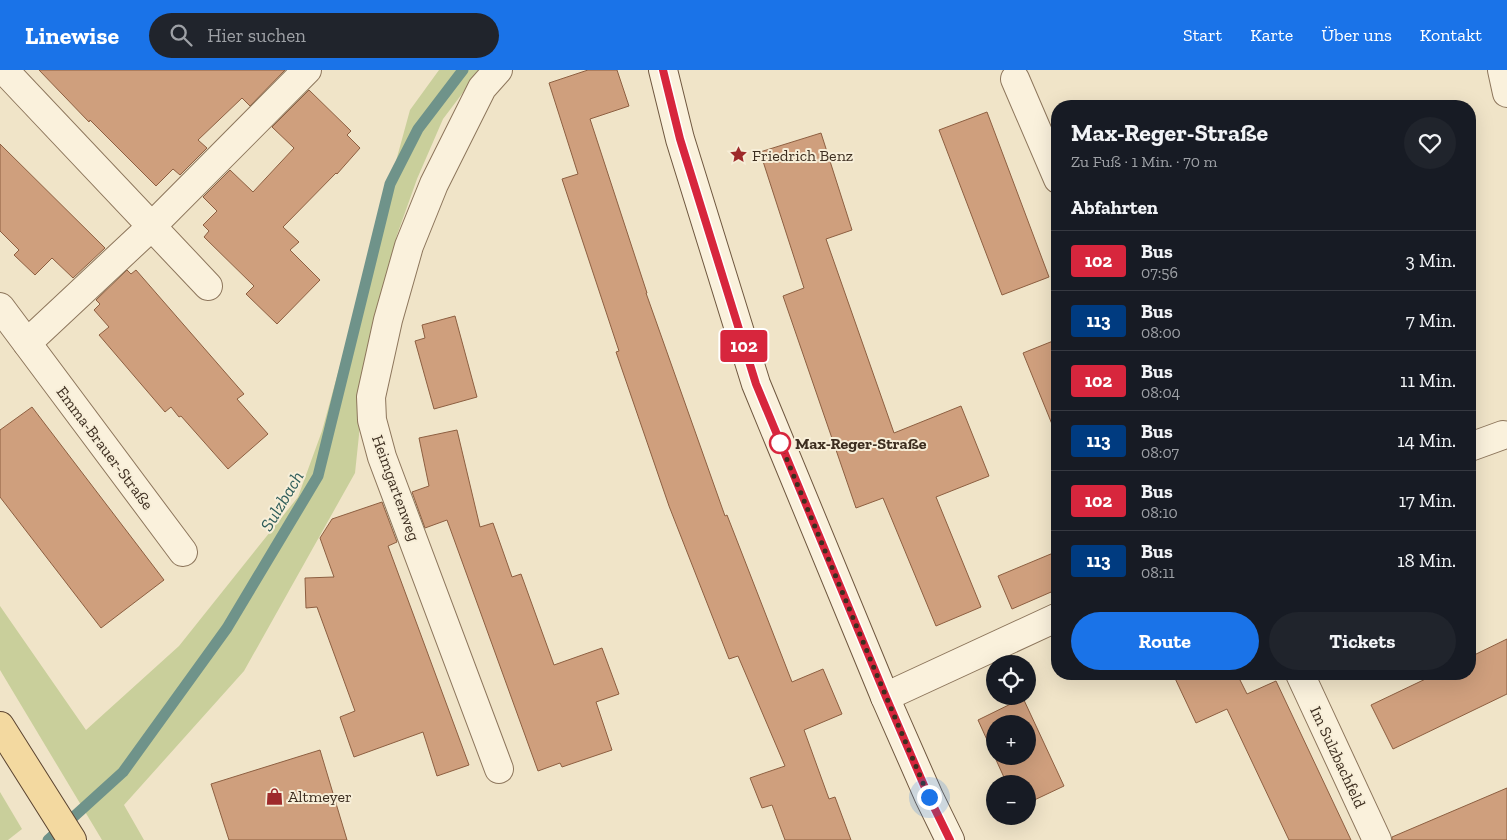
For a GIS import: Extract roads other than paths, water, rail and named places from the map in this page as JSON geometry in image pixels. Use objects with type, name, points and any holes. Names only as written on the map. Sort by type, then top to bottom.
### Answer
[{"type":"main road","points":[[0,726],[72,840]]},
{"type":"street","points":[[4,70],[208,286]]},
{"type":"street","points":[[27,343],[151,227],[308,70]]},
{"type":"street","name":"Heimgartenweg","points":[[498,70],[482,88],[434,184],[409,246],[388,320],[371,397],[372,420],[382,457],[499,769]]},
{"type":"street","points":[[663,70],[680,139],[756,384],[886,697],[929,797],[950,840]]},
{"type":"street","points":[[1502,70],[1507,93]]},
{"type":"street","points":[[1015,78],[1051,163]]},
{"type":"street","name":"Emma-Brauer-Straße","points":[[0,307],[183,552]]},
{"type":"street","points":[[1476,446],[1504,435]]},
{"type":"street","points":[[886,697],[1051,620]]},
{"type":"street","name":"Im Sulzbachfeld","points":[[1303,680],[1377,840]]},
{"type":"waterway","name":"Sulzbach","points":[[48,840],[123,772],[227,628],[318,476],[390,184],[418,129],[463,70]]},
{"type":"place","name":"Friedrich Benz","points":[[738,155]]},
{"type":"place","name":"Max-Reger-Straße","points":[[780,443]]},
{"type":"place","name":"Altmeyer","points":[[274,796]]}]
